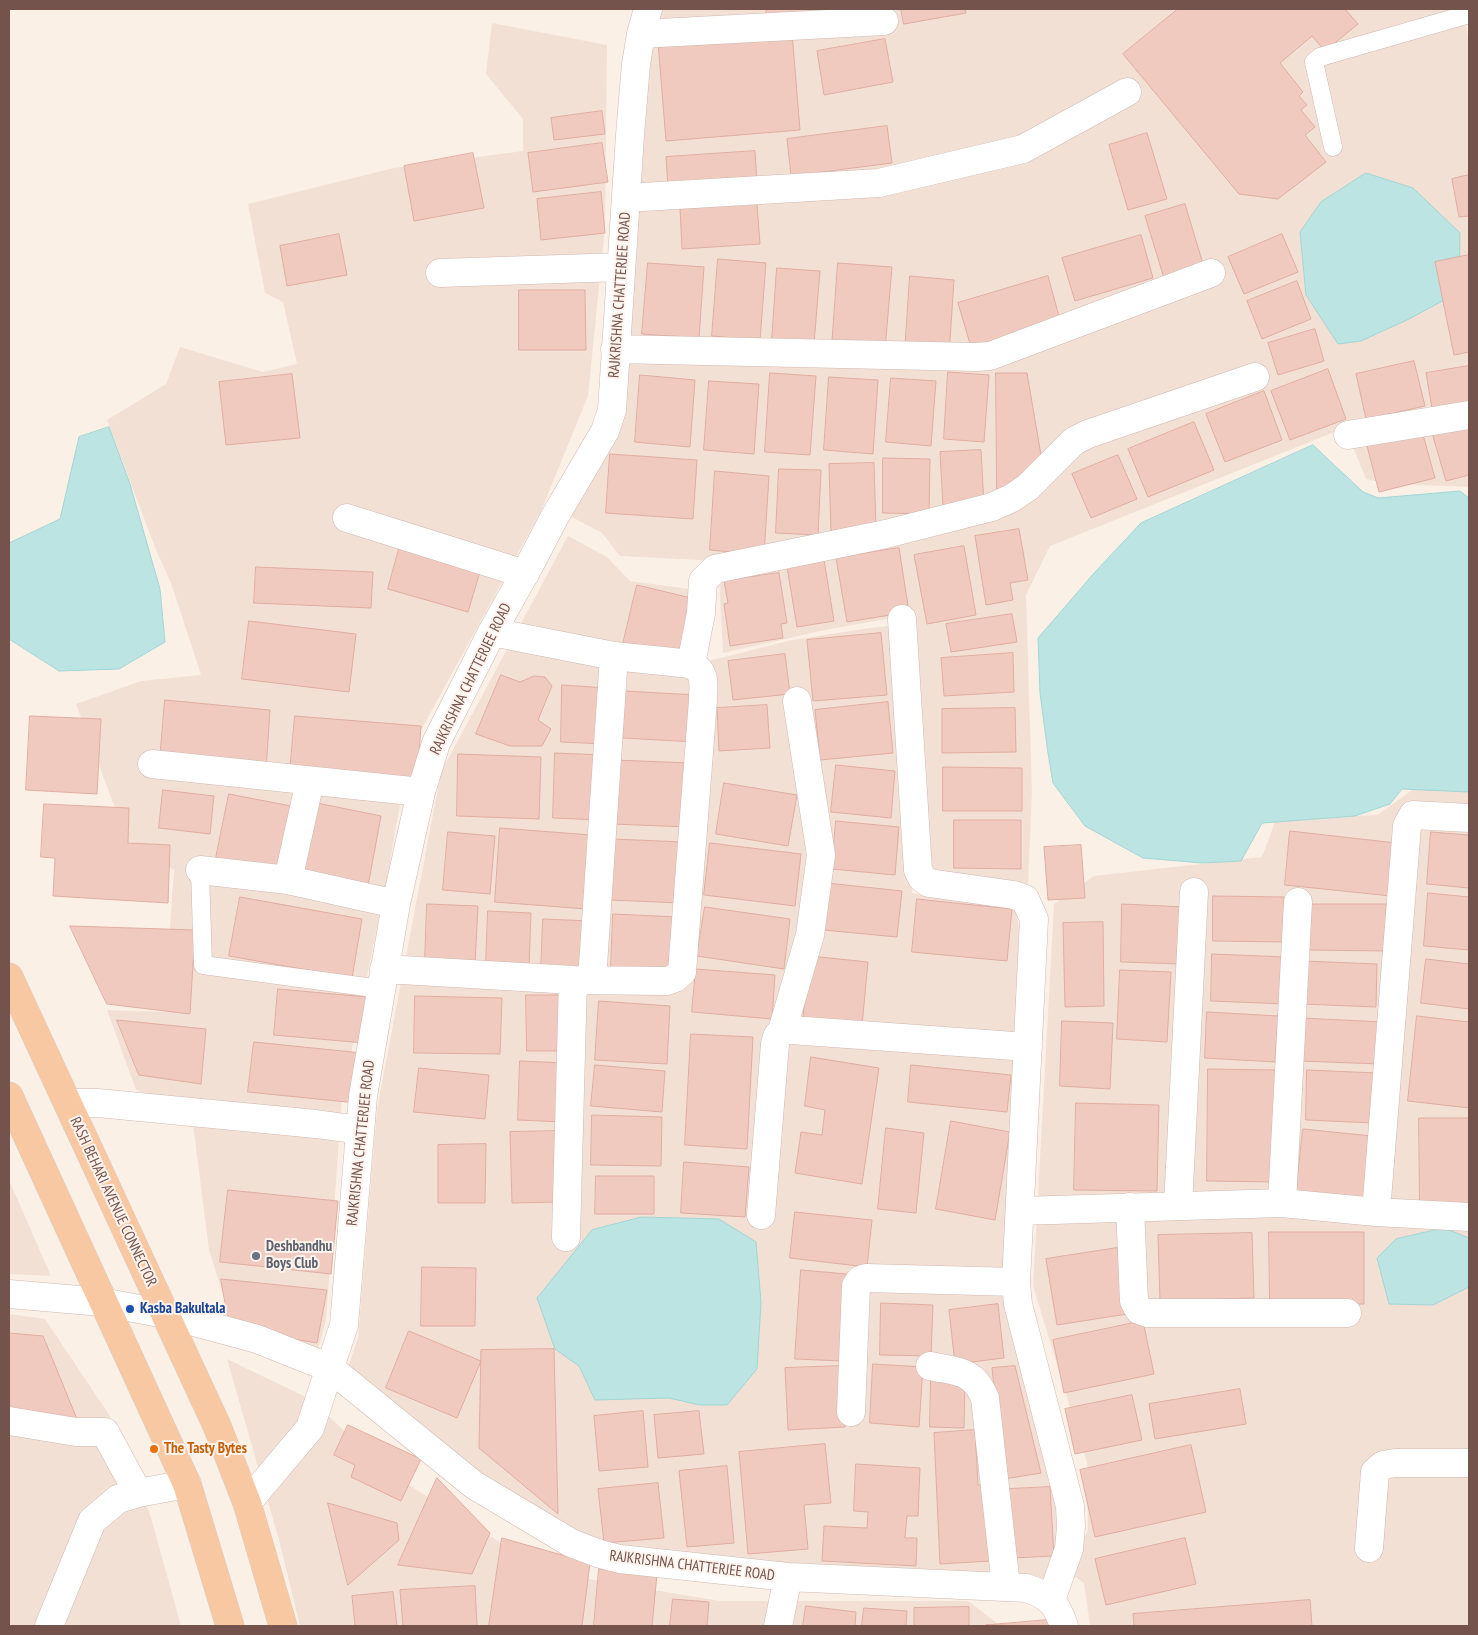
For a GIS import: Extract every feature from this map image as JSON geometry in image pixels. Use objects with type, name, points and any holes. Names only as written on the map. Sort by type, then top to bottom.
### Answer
[{"type":"main road","name":"RASH BEHARI AVENUE CONNECTOR","points":[[9,977],[217,1426],[247,1503],[283,1626]]},
{"type":"main road","points":[[9,1096],[187,1484],[230,1626]]},
{"type":"street","points":[[644,22],[884,21]]},
{"type":"street","name":"RAJKRISHNA CHATTERJEE ROAD","points":[[247,1503],[310,1428],[344,1325],[363,1096],[396,904],[421,792],[436,743],[492,632],[554,518],[605,432],[612,410],[630,135],[644,22]]},
{"type":"street","points":[[626,198],[879,183],[1023,149],[1127,92]]},
{"type":"street","points":[[440,273],[621,266]]},
{"type":"street","points":[[615,349],[990,356],[1211,273]]},
{"type":"street","points":[[691,664],[701,613],[703,581],[716,569],[886,534],[992,507],[1012,498],[1028,487],[1074,441],[1088,434],[1255,377]]},
{"type":"street","points":[[1348,435],[1469,416]]},
{"type":"street","points":[[348,518],[525,574]]},
{"type":"street","points":[[902,619],[918,870],[922,878],[929,883],[1014,895],[1025,899],[1034,919],[1016,1282],[1018,1304],[1070,1506],[1069,1550],[1051,1600],[1064,1626]]},
{"type":"street","points":[[383,979],[667,982],[682,972],[703,700],[703,674],[691,664],[614,656],[492,632]]},
{"type":"street","points":[[566,1237],[582,980],[614,656]]},
{"type":"street","points":[[760,1215],[775,1044],[777,1035],[782,1031],[810,935],[821,855],[797,701]]},
{"type":"street","points":[[152,764],[421,792]]},
{"type":"street","points":[[288,880],[310,781]]},
{"type":"street","points":[[1376,1212],[1407,826],[1413,815],[1469,818]]},
{"type":"street","points":[[200,870],[288,880],[396,904]]},
{"type":"street","points":[[1178,1206],[1194,892]]},
{"type":"street","points":[[1282,1203],[1298,902]]},
{"type":"street","points":[[782,1031],[1028,1047]]},
{"type":"street","points":[[68,1103],[98,1103],[360,1130]]},
{"type":"street","points":[[1020,1211],[1282,1203],[1376,1212],[1469,1217]]},
{"type":"street","points":[[1130,1207],[1134,1302],[1139,1310],[1147,1314],[1347,1313]]},
{"type":"street","points":[[851,1412],[856,1286],[860,1280],[866,1278],[1016,1282]]},
{"type":"street","name":"RAJKRISHNA CHATTERJEE ROAD","points":[[9,1294],[102,1302],[165,1314],[258,1339],[330,1368],[474,1485],[571,1543],[600,1554],[620,1559],[788,1577],[1026,1588],[1037,1591],[1051,1600]]},
{"type":"street","points":[[930,1366],[965,1374],[973,1378],[981,1387],[986,1398],[1006,1586]]},
{"type":"street","points":[[9,1421],[76,1432],[105,1432],[138,1493]]},
{"type":"street","points":[[1369,1548],[1375,1472],[1383,1465],[1395,1463],[1469,1463]]},
{"type":"street","points":[[49,1626],[92,1521],[118,1499],[138,1493],[187,1484]]},
{"type":"street","points":[[778,1626],[788,1577]]},
{"type":"lane","points":[[1333,147],[1314,62],[1320,57],[1469,14]]},
{"type":"lane","points":[[200,870],[203,965],[383,979]]},
{"type":"shaded area","points":[[639,9],[1462,9],[1469,41],[1469,396],[1347,427],[1050,546],[1026,595],[1032,792],[1028,884],[928,876],[920,804],[915,614],[830,629],[723,653],[718,561],[620,556],[602,533],[557,509],[603,414],[611,333],[622,58]]},
{"type":"shaded area","points":[[492,23],[607,45],[605,227],[588,396],[541,511],[409,752],[388,874],[342,1098],[326,1320],[317,1354],[230,1317],[209,1250],[191,1108],[136,1090],[107,1010],[164,1012],[174,870],[127,840],[76,704],[141,681],[201,675],[171,583],[156,550],[107,420],[166,384],[180,347],[263,372],[297,364],[283,302],[265,293],[248,204],[394,168],[523,151],[523,119],[486,74]]},
{"type":"shaded area","points":[[1469,409],[1469,487],[1387,484],[1366,479],[1347,432]]},
{"type":"shaded area","points":[[568,536],[607,557],[630,581],[697,590],[696,664],[792,640],[888,626],[901,714],[912,893],[1015,908],[1021,937],[1009,1320],[1057,1500],[1056,1554],[1042,1586],[769,1582],[588,1544],[456,1465],[392,1400],[346,1373],[358,1338],[377,1109],[441,772]]},
{"type":"shaded area","points":[[1415,788],[1469,790],[1469,1626],[1090,1626],[1084,1583],[1068,1572],[1088,1530],[1087,1463],[1033,1286],[1054,904],[1094,876],[1262,857],[1276,819],[1377,815]]},
{"type":"shaded area","points":[[9,1180],[51,1276],[9,1274]]},
{"type":"shaded area","points":[[9,1314],[45,1319],[124,1437],[152,1521],[181,1626],[9,1626]]},
{"type":"shaded area","points":[[227,1359],[312,1400],[385,1470],[547,1572],[720,1601],[968,1601],[1001,1626],[300,1626],[279,1540]]},
{"type":"water","points":[[1366,173],[1413,188],[1460,233],[1459,292],[1409,319],[1361,341],[1338,344],[1306,295],[1300,232],[1321,202]]},
{"type":"water","points":[[109,427],[130,484],[160,589],[165,642],[119,669],[59,671],[9,639],[9,543],[60,519],[79,437]]},
{"type":"water","points":[[1313,445],[1363,492],[1378,498],[1460,491],[1469,498],[1469,792],[1402,789],[1390,804],[1355,816],[1262,823],[1241,861],[1202,863],[1143,858],[1085,826],[1053,783],[1040,693],[1038,638],[1095,572],[1141,523]]},
{"type":"water","points":[[642,1217],[719,1219],[756,1242],[761,1302],[757,1369],[727,1405],[700,1405],[669,1398],[595,1400],[579,1366],[555,1349],[537,1298],[592,1230]]},
{"type":"water","points":[[1444,1228],[1469,1238],[1469,1287],[1433,1305],[1389,1304],[1377,1258],[1396,1239]]},
{"type":"building","points":[[767,9],[816,9],[815,18],[765,18]]},
{"type":"building","points":[[901,9],[965,9],[966,13],[904,24]]},
{"type":"building","points":[[1178,9],[1345,9],[1358,24],[1325,51],[1312,36],[1280,63],[1303,92],[1299,96],[1307,105],[1301,110],[1315,127],[1305,135],[1326,162],[1278,199],[1239,194],[1123,54]]},
{"type":"building","points":[[792,32],[800,130],[666,141],[658,42]]},
{"type":"building","points":[[885,39],[893,82],[824,95],[817,51]]},
{"type":"building","points":[[602,111],[605,134],[554,140],[551,118]]},
{"type":"building","points":[[887,126],[892,163],[791,176],[787,139]]},
{"type":"building","points":[[1147,133],[1167,199],[1128,210],[1109,145]]},
{"type":"building","points":[[602,143],[608,182],[533,192],[528,153]]},
{"type":"building","points":[[755,151],[757,183],[668,188],[666,157]]},
{"type":"building","points":[[473,153],[484,208],[414,221],[404,166]]},
{"type":"building","points":[[1469,175],[1469,216],[1459,217],[1452,179]]},
{"type":"building","points":[[601,192],[605,233],[541,240],[537,199]]},
{"type":"building","points":[[757,204],[760,244],[682,249],[680,208]]},
{"type":"building","points":[[1185,204],[1204,267],[1164,278],[1145,216]]},
{"type":"building","points":[[339,234],[347,275],[287,286],[280,246]]},
{"type":"building","points":[[1282,234],[1298,272],[1244,294],[1228,257]]},
{"type":"building","points":[[1141,235],[1153,278],[1075,301],[1062,258]]},
{"type":"building","points":[[1469,255],[1469,352],[1454,355],[1435,262]]},
{"type":"building","points":[[718,259],[766,263],[760,340],[712,336]]},
{"type":"building","points":[[648,263],[704,267],[699,338],[642,334]]},
{"type":"building","points":[[838,263],[892,267],[885,350],[832,346]]},
{"type":"building","points":[[777,268],[820,271],[814,344],[772,341]]},
{"type":"building","points":[[910,276],[954,280],[949,355],[905,351]]},
{"type":"building","points":[[1048,276],[1060,320],[971,347],[958,303]]},
{"type":"building","points":[[1297,281],[1311,319],[1262,339],[1247,301]]},
{"type":"building","points":[[519,290],[585,290],[586,350],[519,350]]},
{"type":"building","points":[[1315,329],[1324,361],[1278,375],[1268,343]]},
{"type":"building","points":[[1414,361],[1425,406],[1366,419],[1356,374]]},
{"type":"building","points":[[1469,366],[1469,408],[1433,414],[1426,373]]},
{"type":"building","points":[[1328,369],[1346,419],[1290,440],[1271,391]]},
{"type":"building","points":[[948,372],[989,375],[984,442],[944,439]]},
{"type":"building","points":[[770,373],[816,376],[810,455],[765,452]]},
{"type":"building","points":[[996,373],[1027,373],[1042,461],[997,494]]},
{"type":"building","points":[[292,374],[300,438],[226,445],[219,382]]},
{"type":"building","points":[[640,375],[695,380],[690,447],[635,442]]},
{"type":"building","points":[[829,377],[878,380],[873,454],[824,450]]},
{"type":"building","points":[[891,378],[936,381],[931,446],[886,442]]},
{"type":"building","points":[[709,381],[759,384],[754,454],[704,450]]},
{"type":"building","points":[[1264,391],[1282,440],[1225,462],[1206,414]]},
{"type":"building","points":[[1194,422],[1214,470],[1148,497],[1128,449]]},
{"type":"building","points":[[1469,422],[1469,475],[1446,481],[1432,433]]},
{"type":"building","points":[[1422,431],[1435,478],[1379,492],[1367,446]]},
{"type":"building","points":[[981,450],[984,505],[943,507],[940,452]]},
{"type":"building","points":[[610,454],[697,460],[693,519],[606,513]]},
{"type":"building","points":[[1118,455],[1137,499],[1091,518],[1072,474]]},
{"type":"building","points":[[883,458],[930,459],[929,514],[883,513]]},
{"type":"building","points":[[874,463],[876,531],[831,533],[829,464]]},
{"type":"building","points":[[779,469],[821,470],[818,535],[776,533]]},
{"type":"building","points":[[715,471],[769,476],[764,555],[710,550]]},
{"type":"building","points":[[1019,529],[1028,580],[1010,583],[1013,600],[986,605],[975,536]]},
{"type":"building","points":[[401,542],[482,565],[468,612],[388,589]]},
{"type":"building","points":[[964,546],[976,615],[927,624],[914,555]]},
{"type":"building","points":[[899,548],[909,612],[847,622],[836,558]]},
{"type":"building","points":[[824,560],[834,621],[797,627],[787,567]]},
{"type":"building","points":[[256,567],[373,572],[371,608],[254,603]]},
{"type":"building","points":[[779,573],[787,623],[781,624],[783,638],[730,646],[724,604],[728,603],[724,581]]},
{"type":"building","points":[[637,585],[691,598],[678,657],[623,644]]},
{"type":"building","points":[[1012,614],[1017,642],[951,652],[946,624]]},
{"type":"building","points":[[249,621],[356,634],[349,692],[242,679]]},
{"type":"building","points":[[881,633],[887,695],[813,701],[807,640]]},
{"type":"building","points":[[1013,653],[1014,692],[944,696],[941,658]]},
{"type":"building","points":[[785,654],[790,694],[733,700],[728,661]]},
{"type":"building","points":[[501,675],[520,682],[534,676],[545,677],[552,686],[538,720],[551,729],[542,746],[510,746],[476,734]]},
{"type":"building","points":[[562,685],[607,688],[605,744],[561,742]]},
{"type":"building","points":[[624,691],[697,695],[695,742],[623,738]]},
{"type":"building","points":[[165,700],[270,710],[266,770],[160,760]]},
{"type":"building","points":[[888,702],[893,753],[820,760],[815,710]]},
{"type":"building","points":[[767,705],[770,748],[719,751],[717,708]]},
{"type":"building","points":[[1015,708],[1016,752],[942,753],[942,709]]},
{"type":"building","points":[[30,716],[101,719],[97,794],[26,790]]},
{"type":"building","points":[[295,716],[421,726],[417,781],[290,771]]},
{"type":"building","points":[[555,753],[604,755],[601,820],[553,818]]},
{"type":"building","points":[[458,754],[541,757],[539,819],[457,816]]},
{"type":"building","points":[[614,760],[691,763],[688,827],[612,824]]},
{"type":"building","points":[[836,765],[895,771],[891,818],[831,812]]},
{"type":"building","points":[[943,767],[1022,768],[1022,811],[943,811]]},
{"type":"building","points":[[724,783],[797,795],[788,846],[716,834]]},
{"type":"building","points":[[163,790],[214,796],[210,834],[159,828]]},
{"type":"building","points":[[229,794],[296,807],[283,871],[216,858]]},
{"type":"building","points":[[317,803],[381,816],[368,886],[303,873]]},
{"type":"building","points":[[44,804],[129,808],[128,843],[170,845],[168,903],[53,896],[55,858],[41,857]]},
{"type":"building","points":[[954,820],[1021,820],[1021,869],[954,868]]},
{"type":"building","points":[[836,821],[899,827],[895,875],[832,869]]},
{"type":"building","points":[[500,828],[591,835],[586,909],[495,902]]},
{"type":"building","points":[[1290,831],[1396,843],[1391,896],[1285,885]]},
{"type":"building","points":[[448,832],[495,836],[490,894],[443,890]]},
{"type":"building","points":[[1431,832],[1469,835],[1469,888],[1427,884]]},
{"type":"building","points":[[613,839],[683,842],[681,903],[610,900]]},
{"type":"building","points":[[710,843],[801,854],[795,906],[704,895]]},
{"type":"building","points":[[1081,845],[1085,898],[1048,900],[1044,847]]},
{"type":"building","points":[[827,883],[902,891],[897,937],[823,930]]},
{"type":"building","points":[[1428,893],[1469,897],[1469,950],[1424,946]]},
{"type":"building","points":[[1213,896],[1284,897],[1284,942],[1213,941]]},
{"type":"building","points":[[240,897],[362,919],[352,978],[229,956]]},
{"type":"building","points":[[917,899],[1012,909],[1007,961],[912,952]]},
{"type":"building","points":[[427,904],[478,906],[475,963],[425,962]]},
{"type":"building","points":[[1122,904],[1184,907],[1183,964],[1121,962]]},
{"type":"building","points":[[1308,904],[1386,904],[1386,951],[1308,950]]},
{"type":"building","points":[[705,907],[790,919],[784,969],[697,956]]},
{"type":"building","points":[[488,911],[531,913],[529,968],[486,966]]},
{"type":"building","points":[[613,914],[678,917],[676,971],[611,968]]},
{"type":"building","points":[[543,919],[591,921],[589,975],[541,973]]},
{"type":"building","points":[[1103,922],[1104,1006],[1065,1007],[1063,923]]},
{"type":"building","points":[[70,926],[195,930],[190,1014],[107,1004]]},
{"type":"building","points":[[1212,954],[1286,957],[1285,1004],[1211,1001]]},
{"type":"building","points":[[810,956],[868,962],[862,1026],[803,1021]]},
{"type":"building","points":[[1426,959],[1469,964],[1469,1009],[1421,1003]]},
{"type":"building","points":[[1303,961],[1377,964],[1376,1007],[1301,1004]]},
{"type":"building","points":[[696,969],[775,975],[772,1019],[692,1012]]},
{"type":"building","points":[[1120,970],[1171,972],[1167,1042],[1117,1039]]},
{"type":"building","points":[[278,989],[367,997],[364,1043],[274,1035]]},
{"type":"building","points":[[526,995],[567,995],[568,1051],[527,1051]]},
{"type":"building","points":[[415,996],[502,998],[500,1054],[414,1053]]},
{"type":"building","points":[[599,1001],[670,1006],[667,1064],[595,1060]]},
{"type":"building","points":[[1207,1012],[1278,1016],[1275,1062],[1205,1058]]},
{"type":"building","points":[[1417,1016],[1469,1022],[1469,1108],[1408,1101]]},
{"type":"building","points":[[1302,1018],[1382,1022],[1380,1064],[1300,1061]]},
{"type":"building","points":[[117,1020],[206,1029],[201,1084],[139,1075]]},
{"type":"building","points":[[1062,1021],[1113,1023],[1110,1089],[1060,1086]]},
{"type":"building","points":[[691,1034],[753,1037],[747,1149],[685,1145]]},
{"type":"building","points":[[254,1042],[362,1053],[357,1103],[248,1092]]},
{"type":"building","points":[[811,1057],[879,1068],[862,1184],[795,1173],[801,1132],[822,1135],[825,1110],[805,1106]]},
{"type":"building","points":[[520,1061],[565,1063],[563,1122],[518,1120]]},
{"type":"building","points":[[595,1065],[665,1071],[662,1112],[591,1106]]},
{"type":"building","points":[[911,1065],[1011,1075],[1007,1112],[908,1102]]},
{"type":"building","points":[[419,1068],[489,1075],[485,1119],[414,1112]]},
{"type":"building","points":[[1208,1069],[1277,1070],[1275,1182],[1207,1181]]},
{"type":"building","points":[[1307,1070],[1376,1073],[1374,1123],[1306,1120]]},
{"type":"building","points":[[1076,1103],[1159,1105],[1157,1191],[1074,1190]]},
{"type":"building","points":[[592,1115],[662,1117],[661,1166],[591,1165]]},
{"type":"building","points":[[1419,1118],[1469,1118],[1469,1210],[1420,1210]]},
{"type":"building","points":[[951,1121],[1010,1132],[995,1220],[936,1209]]},
{"type":"building","points":[[886,1128],[924,1133],[916,1213],[878,1209]]},
{"type":"building","points":[[1303,1129],[1372,1136],[1365,1203],[1296,1195]]},
{"type":"building","points":[[558,1131],[559,1202],[512,1203],[510,1132]]},
{"type":"building","points":[[486,1144],[485,1203],[438,1203],[438,1145]]},
{"type":"building","points":[[684,1162],[749,1167],[745,1217],[681,1213]]},
{"type":"building","points":[[596,1176],[654,1176],[654,1214],[595,1214]]},
{"type":"building","points":[[228,1190],[338,1201],[331,1274],[220,1262]]},
{"type":"building","points":[[795,1212],[872,1220],[867,1267],[790,1258]]},
{"type":"building","points":[[1269,1232],[1364,1232],[1364,1304],[1270,1304]]},
{"type":"building","points":[[1252,1233],[1254,1298],[1160,1301],[1158,1235]]},
{"type":"building","points":[[1117,1248],[1127,1314],[1057,1325],[1046,1259]]},
{"type":"building","points":[[422,1267],[476,1268],[475,1326],[421,1326]]},
{"type":"building","points":[[801,1270],[847,1274],[842,1361],[795,1359]]},
{"type":"building","points":[[221,1279],[327,1290],[317,1343],[230,1328]]},
{"type":"building","points":[[881,1303],[933,1305],[931,1356],[880,1355]]},
{"type":"building","points":[[998,1304],[1004,1358],[955,1364],[949,1310]]},
{"type":"building","points":[[1143,1321],[1154,1374],[1064,1393],[1053,1340]]},
{"type":"building","points":[[409,1331],[481,1361],[457,1418],[386,1388]]},
{"type":"building","points":[[9,1333],[43,1336],[79,1424],[9,1414]]},
{"type":"building","points":[[554,1349],[558,1514],[479,1448],[481,1350]]},
{"type":"building","points":[[873,1364],[923,1367],[919,1427],[870,1423]]},
{"type":"building","points":[[842,1366],[845,1427],[788,1430],[785,1368]]},
{"type":"building","points":[[1015,1366],[1041,1473],[1004,1479],[992,1368]]},
{"type":"building","points":[[931,1379],[965,1380],[964,1428],[930,1427]]},
{"type":"building","points":[[1240,1389],[1246,1424],[1155,1439],[1149,1404]]},
{"type":"building","points":[[1132,1395],[1142,1440],[1075,1454],[1065,1409]]},
{"type":"building","points":[[643,1411],[648,1467],[599,1471],[594,1416]]},
{"type":"building","points":[[699,1411],[704,1454],[658,1458],[654,1415]]},
{"type":"building","points":[[348,1425],[421,1459],[401,1501],[351,1477],[355,1465],[334,1455]]},
{"type":"building","points":[[975,1430],[978,1485],[987,1485],[991,1561],[940,1564],[934,1433]]},
{"type":"building","points":[[825,1444],[831,1503],[804,1505],[808,1549],[748,1554],[739,1452]]},
{"type":"building","points":[[1191,1445],[1206,1512],[1095,1537],[1080,1470]]},
{"type":"building","points":[[856,1464],[920,1468],[918,1516],[907,1516],[905,1538],[917,1538],[916,1566],[822,1561],[824,1526],[867,1528],[868,1512],[854,1511]]},
{"type":"building","points":[[727,1466],[734,1543],[687,1547],[679,1471]]},
{"type":"building","points":[[437,1478],[490,1533],[472,1574],[398,1565]]},
{"type":"building","points":[[658,1483],[664,1538],[604,1543],[598,1489]]},
{"type":"building","points":[[1050,1487],[1054,1556],[1013,1558],[1009,1489]]},
{"type":"building","points":[[328,1503],[397,1523],[399,1540],[348,1585]]},
{"type":"building","points":[[502,1538],[590,1563],[582,1626],[489,1626]]},
{"type":"building","points":[[1185,1538],[1196,1584],[1106,1605],[1095,1559]]},
{"type":"building","points":[[599,1569],[657,1574],[652,1626],[594,1626]]},
{"type":"building","points":[[475,1586],[477,1626],[403,1626],[400,1590]]},
{"type":"building","points":[[393,1592],[397,1626],[355,1626],[352,1596]]},
{"type":"building","points":[[673,1599],[709,1602],[707,1626],[670,1626]]},
{"type":"building","points":[[1310,1600],[1312,1626],[1134,1626],[1133,1614]]},
{"type":"building","points":[[806,1606],[856,1612],[855,1626],[803,1626]]},
{"type":"building","points":[[969,1607],[969,1626],[914,1626],[914,1608]]},
{"type":"building","points":[[864,1608],[907,1611],[906,1626],[862,1626]]},
{"type":"building","points":[[1048,1620],[1049,1626],[986,1625]]},
{"type":"place","name":"Deshbandhu Boys Club","points":[[256,1256]]},
{"type":"place","name":"Kasba Bakultala","points":[[130,1309]]},
{"type":"place","name":"The Tasty Bytes","points":[[154,1449]]}]
